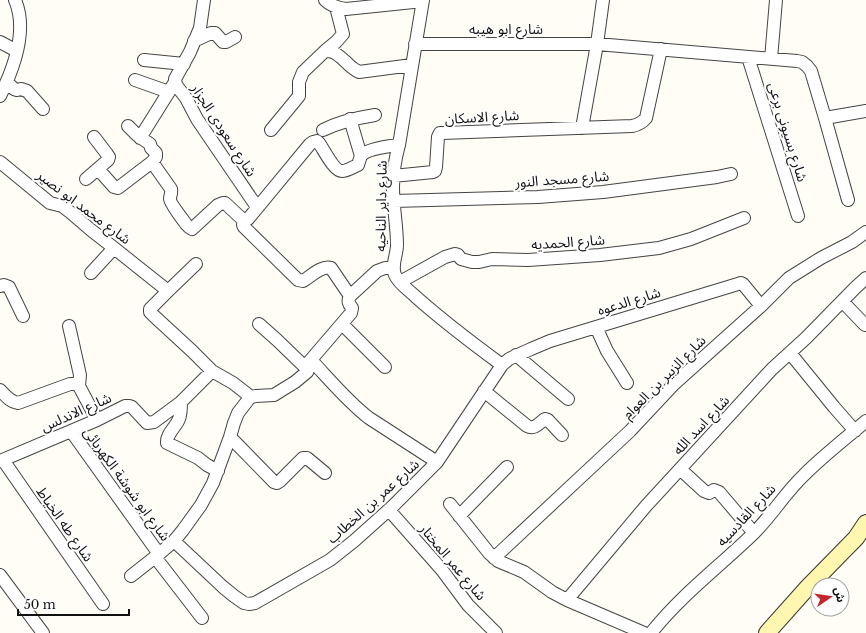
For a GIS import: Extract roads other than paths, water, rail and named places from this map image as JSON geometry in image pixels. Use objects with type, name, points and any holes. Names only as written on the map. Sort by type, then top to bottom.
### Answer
[{"type":"street","points":[[0,96],[7,82],[17,51],[21,29],[17,0]]},
{"type":"street","name":"شارع سعودى الجزار","points":[[204,0],[200,28],[190,52],[172,87],[176,85],[190,104],[197,119],[257,207]]},
{"type":"street","points":[[325,0],[336,7],[346,9],[423,0]]},
{"type":"street","name":"شارع داير الناحيه","points":[[423,0],[393,176],[397,241],[393,268],[395,275],[400,282],[453,328],[502,365]]},
{"type":"street","points":[[582,128],[597,44],[603,0]]},
{"type":"street","points":[[771,58],[776,0]]},
{"type":"street","points":[[271,130],[299,96],[299,82],[303,72],[343,34],[336,7]]},
{"type":"street","points":[[194,41],[211,33],[215,33],[223,42],[235,37]]},
{"type":"street","points":[[0,42],[17,51]]},
{"type":"street","name":"شارع ابو هيبه","points":[[415,44],[597,44]]},
{"type":"street","points":[[597,44],[771,58],[802,62],[811,71],[848,200]]},
{"type":"street","name":"شارع الاسكان","points":[[393,176],[429,173],[435,171],[438,137],[440,134],[636,125],[643,122],[646,118],[661,49]]},
{"type":"street","points":[[325,51],[331,51],[336,54],[354,70],[359,72],[412,65]]},
{"type":"street","name":"شارع بسيونى برعى","points":[[748,56],[798,216]]},
{"type":"street","points":[[144,60],[184,64]]},
{"type":"street","points":[[135,80],[172,87],[140,138]]},
{"type":"street","points":[[7,82],[14,89],[27,90],[44,109]]},
{"type":"street","points":[[825,118],[866,111]]},
{"type":"street","points":[[323,130],[350,119],[375,115]]},
{"type":"street","points":[[244,220],[248,219],[313,142],[317,141],[319,143],[334,167],[338,170],[343,171],[358,165],[361,156],[350,119]]},
{"type":"street","points":[[98,168],[114,187],[118,188],[152,162],[156,157],[156,153],[151,148],[150,144],[140,138],[128,126]]},
{"type":"street","points":[[86,179],[108,160],[109,157],[94,137]]},
{"type":"street","points":[[361,156],[376,149],[399,145]]},
{"type":"street","name":"شارع محمد ابو نصير","points":[[0,162],[50,203],[62,206],[70,212],[168,291]]},
{"type":"street","points":[[152,162],[171,189],[172,192],[170,202],[192,229],[218,205],[223,203],[225,203],[244,220]]},
{"type":"street","name":"شارع مسجد النور","points":[[394,201],[538,197],[603,192],[731,174]]},
{"type":"street","name":"شارع الحمديه","points":[[400,282],[440,260],[455,254],[472,262],[479,262],[492,259],[528,260],[600,255],[659,248],[691,239],[744,218]]},
{"type":"street","points":[[244,220],[244,228],[298,280],[303,281],[323,268],[329,267],[332,268],[350,296]]},
{"type":"street","name":"شارع الزبير بن العوام","points":[[494,558],[630,431],[674,384],[761,306],[789,278],[821,258],[852,242],[866,232]]},
{"type":"street","points":[[91,273],[114,248]]},
{"type":"street","points":[[196,264],[150,309],[150,312],[212,371],[251,397]]},
{"type":"street","points":[[131,576],[174,541],[184,530],[201,505],[213,484],[238,413],[251,397],[274,395],[295,382],[351,314],[352,308],[348,301],[350,296],[377,271],[385,268],[393,268]]},
{"type":"street","name":"شارع اسد الله","points":[[567,600],[646,506],[772,369],[866,278]]},
{"type":"street","name":"شارع الدعوه","points":[[502,365],[516,355],[550,341],[741,283],[761,306]]},
{"type":"street","points":[[0,286],[4,284],[9,287],[23,316]]},
{"type":"street","points":[[842,301],[865,325]]},
{"type":"street","points":[[259,324],[310,365],[369,418],[437,462]]},
{"type":"street","points":[[342,324],[385,367]]},
{"type":"street","points":[[0,390],[9,400],[14,403],[18,403],[70,384],[76,384],[79,386],[80,375],[69,326]]},
{"type":"street","points":[[596,327],[607,351],[627,383]]},
{"type":"street","points":[[790,353],[834,407],[855,430]]},
{"type":"street","points":[[516,355],[568,399]]},
{"type":"street","name":"شارع عمر بن الخطاب","points":[[174,541],[234,596],[244,603],[255,603],[330,560],[354,541],[388,510],[437,462],[502,365]]},
{"type":"street","name":"شارع الاندلس","points":[[1,461],[97,420],[125,406],[132,407],[147,423],[154,422],[182,402],[212,371]]},
{"type":"street","name":"شارع ابو شوشة الكهربائى","points":[[79,386],[97,420]]},
{"type":"street","points":[[484,391],[530,428],[536,427],[545,419],[548,420],[562,435]]},
{"type":"street","points":[[182,402],[178,421],[167,439],[167,443],[198,458],[218,471]]},
{"type":"street","name":"شارع القادسيه","points":[[651,633],[677,604],[765,521],[804,475],[866,421]]},
{"type":"street","name":"شارع ابو شوشة الكهربائى","points":[[71,431],[157,556],[202,618]]},
{"type":"street","points":[[230,437],[274,482],[280,482],[303,458],[306,458],[325,473]]},
{"type":"street","name":"شارع طه الخياط","points":[[1,461],[103,604]]},
{"type":"street","points":[[459,516],[507,467]]},
{"type":"street","points":[[680,470],[704,491],[709,493],[714,490],[720,492],[754,532]]},
{"type":"street","points":[[450,504],[498,561],[524,572],[552,592],[567,600],[644,633]]},
{"type":"street","name":"شارع عمر المختار","points":[[388,510],[442,570],[468,605],[496,633]]},
{"type":"street","points":[[767,633],[808,587],[856,538],[866,523]]},
{"type":"street","points":[[0,575],[43,633]]}]
